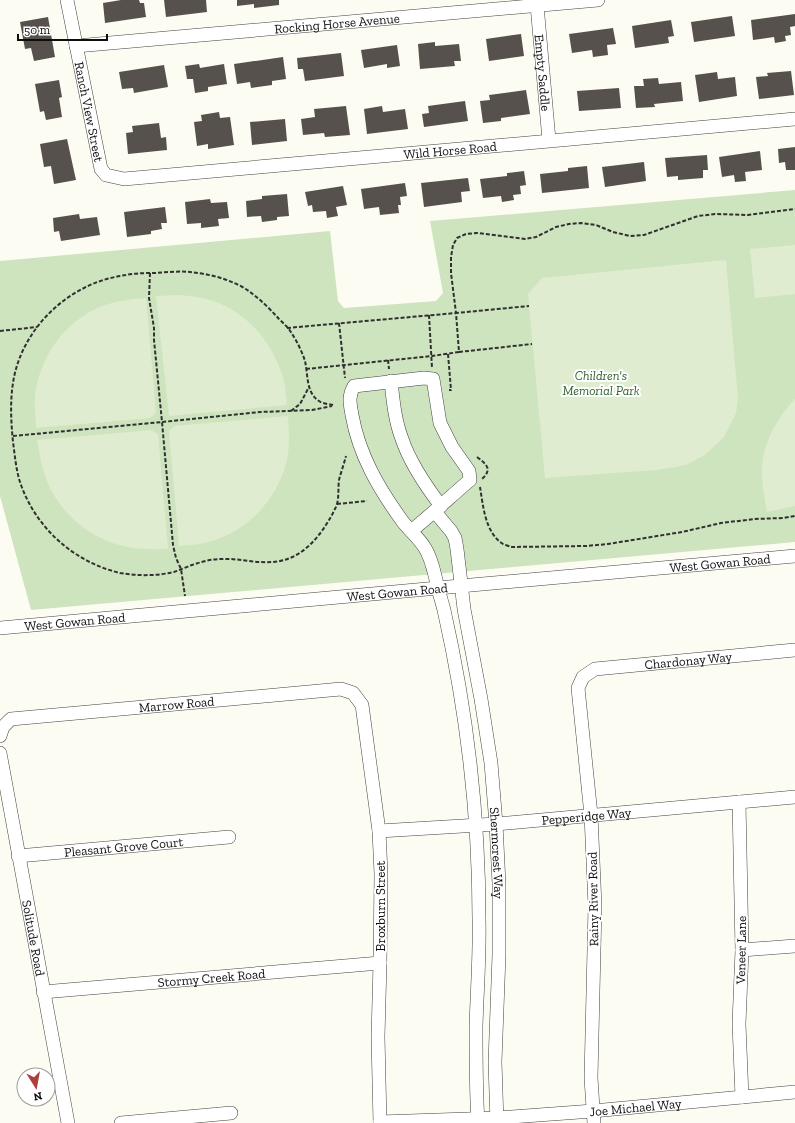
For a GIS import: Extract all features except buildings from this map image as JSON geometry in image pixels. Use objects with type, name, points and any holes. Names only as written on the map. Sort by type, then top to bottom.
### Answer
[{"type":"street","name":"Ranch View Street","points":[[67,0],[101,169],[106,174]]},
{"type":"street","name":"Rocking Horse Avenue","points":[[76,46],[598,0]]},
{"type":"street","name":"Empty Saddle","points":[[537,5],[549,140]]},
{"type":"street","name":"Wild Horse Road","points":[[106,174],[124,179],[795,119]]},
{"type":"street","points":[[391,382],[424,378],[433,379],[440,423],[452,447],[469,471],[470,480],[411,531]]},
{"type":"street","name":"Shermcrest Way","points":[[478,1121],[476,1027],[479,920],[476,825],[470,764],[460,696],[444,610],[431,559],[425,547],[404,524],[383,493],[365,460],[354,427],[350,392],[354,386],[391,382],[394,411],[401,439],[414,466],[455,538],[458,549],[464,608],[488,741],[496,824],[499,904],[499,956],[495,1062],[497,1120]]},
{"type":"street","name":"West Gowan Road","points":[[0,628],[795,556]]},
{"type":"street","name":"Chardonay Way","points":[[583,676],[595,669],[795,650]]},
{"type":"street","name":"Rainy River Road","points":[[583,676],[578,688],[591,815],[595,906],[591,1078],[594,1117]]},
{"type":"street","name":"Marrow Road","points":[[1,732],[11,719],[19,718],[341,689],[352,693]]},
{"type":"street","name":"Broxburn Street","points":[[352,693],[362,705],[378,831],[381,874],[378,1037],[380,1123]]},
{"type":"street","name":"Solitude Road","points":[[0,753],[68,1123]]},
{"type":"street","name":"Pepperidge Way","points":[[378,831],[496,824],[795,797]]},
{"type":"street","name":"Veneer Lane","points":[[739,802],[742,950],[739,1024],[742,1097]]},
{"type":"street","name":"Pleasant Grove Court","points":[[18,856],[229,837]]},
{"type":"street","points":[[742,950],[795,946]]},
{"type":"street","name":"Stormy Creek Road","points":[[43,992],[380,963]]},
{"type":"street","name":"Joe Michael Way","points":[[380,1123],[594,1117],[742,1097],[795,1092]]},
{"type":"street","points":[[121,1123],[231,1113]]},
{"type":"path","points":[[459,352],[451,273],[451,257],[453,245],[457,238],[466,234],[477,233],[524,239],[536,237],[556,227],[581,223],[596,225],[613,232],[630,236],[644,235],[698,216],[715,214],[748,215],[795,209]]},
{"type":"path","points":[[13,436],[260,412],[312,410],[334,405],[320,402],[314,396],[309,387],[304,359],[292,333],[272,311],[249,291],[226,280],[187,272],[129,274],[104,280],[85,287],[52,310],[27,343],[21,355],[13,381],[10,405],[13,436],[16,467],[20,484],[27,499],[45,528],[72,552],[87,561],[104,568],[136,575],[155,575],[173,572],[204,561],[219,559],[252,562],[280,561],[297,555],[310,546],[328,521],[337,504],[339,479],[346,456]]},
{"type":"path","points":[[150,273],[149,298],[154,328],[173,545],[181,570],[185,596]]},
{"type":"path","points":[[287,328],[529,306]]},
{"type":"path","points":[[429,315],[432,356]]},
{"type":"path","points":[[339,323],[345,382]]},
{"type":"path","points":[[0,331],[37,328]]},
{"type":"path","points":[[306,369],[532,344]]},
{"type":"path","points":[[448,354],[451,390],[449,390]]},
{"type":"path","points":[[291,411],[300,404],[309,387]]},
{"type":"path","points":[[477,457],[487,464],[488,470],[485,477],[480,482],[483,511],[486,520],[495,537],[502,544],[511,547],[586,546],[608,544],[682,532],[721,523],[795,516]]},
{"type":"path","points":[[337,504],[367,500]]},
{"type":"green space","name":"Children's Memorial Park","points":[[795,190],[795,542],[31,610],[0,496],[0,261],[330,231],[338,301],[344,308],[436,301],[443,293],[430,221]]},
{"type":"green space","points":[[795,245],[795,294],[755,298],[750,249]]},
{"type":"green space","points":[[726,260],[738,399],[736,413],[724,437],[705,455],[686,465],[656,470],[545,478],[528,294],[542,278]]},
{"type":"green space","points":[[179,295],[213,301],[235,311],[254,327],[269,347],[282,373],[287,405],[169,416],[156,296]]},
{"type":"green space","points":[[146,298],[156,413],[150,418],[36,428],[35,402],[37,384],[41,369],[47,356],[64,332],[75,322],[100,307],[111,303]]},
{"type":"green space","points":[[795,399],[795,506],[767,512],[762,479],[764,453],[776,424]]},
{"type":"green space","points":[[288,416],[289,443],[287,459],[277,486],[262,509],[251,519],[228,535],[215,540],[193,545],[179,546],[169,431],[174,426]]},
{"type":"green space","points":[[151,430],[158,434],[168,549],[138,549],[114,543],[88,531],[76,522],[57,500],[49,487],[44,473],[37,440]]}]
